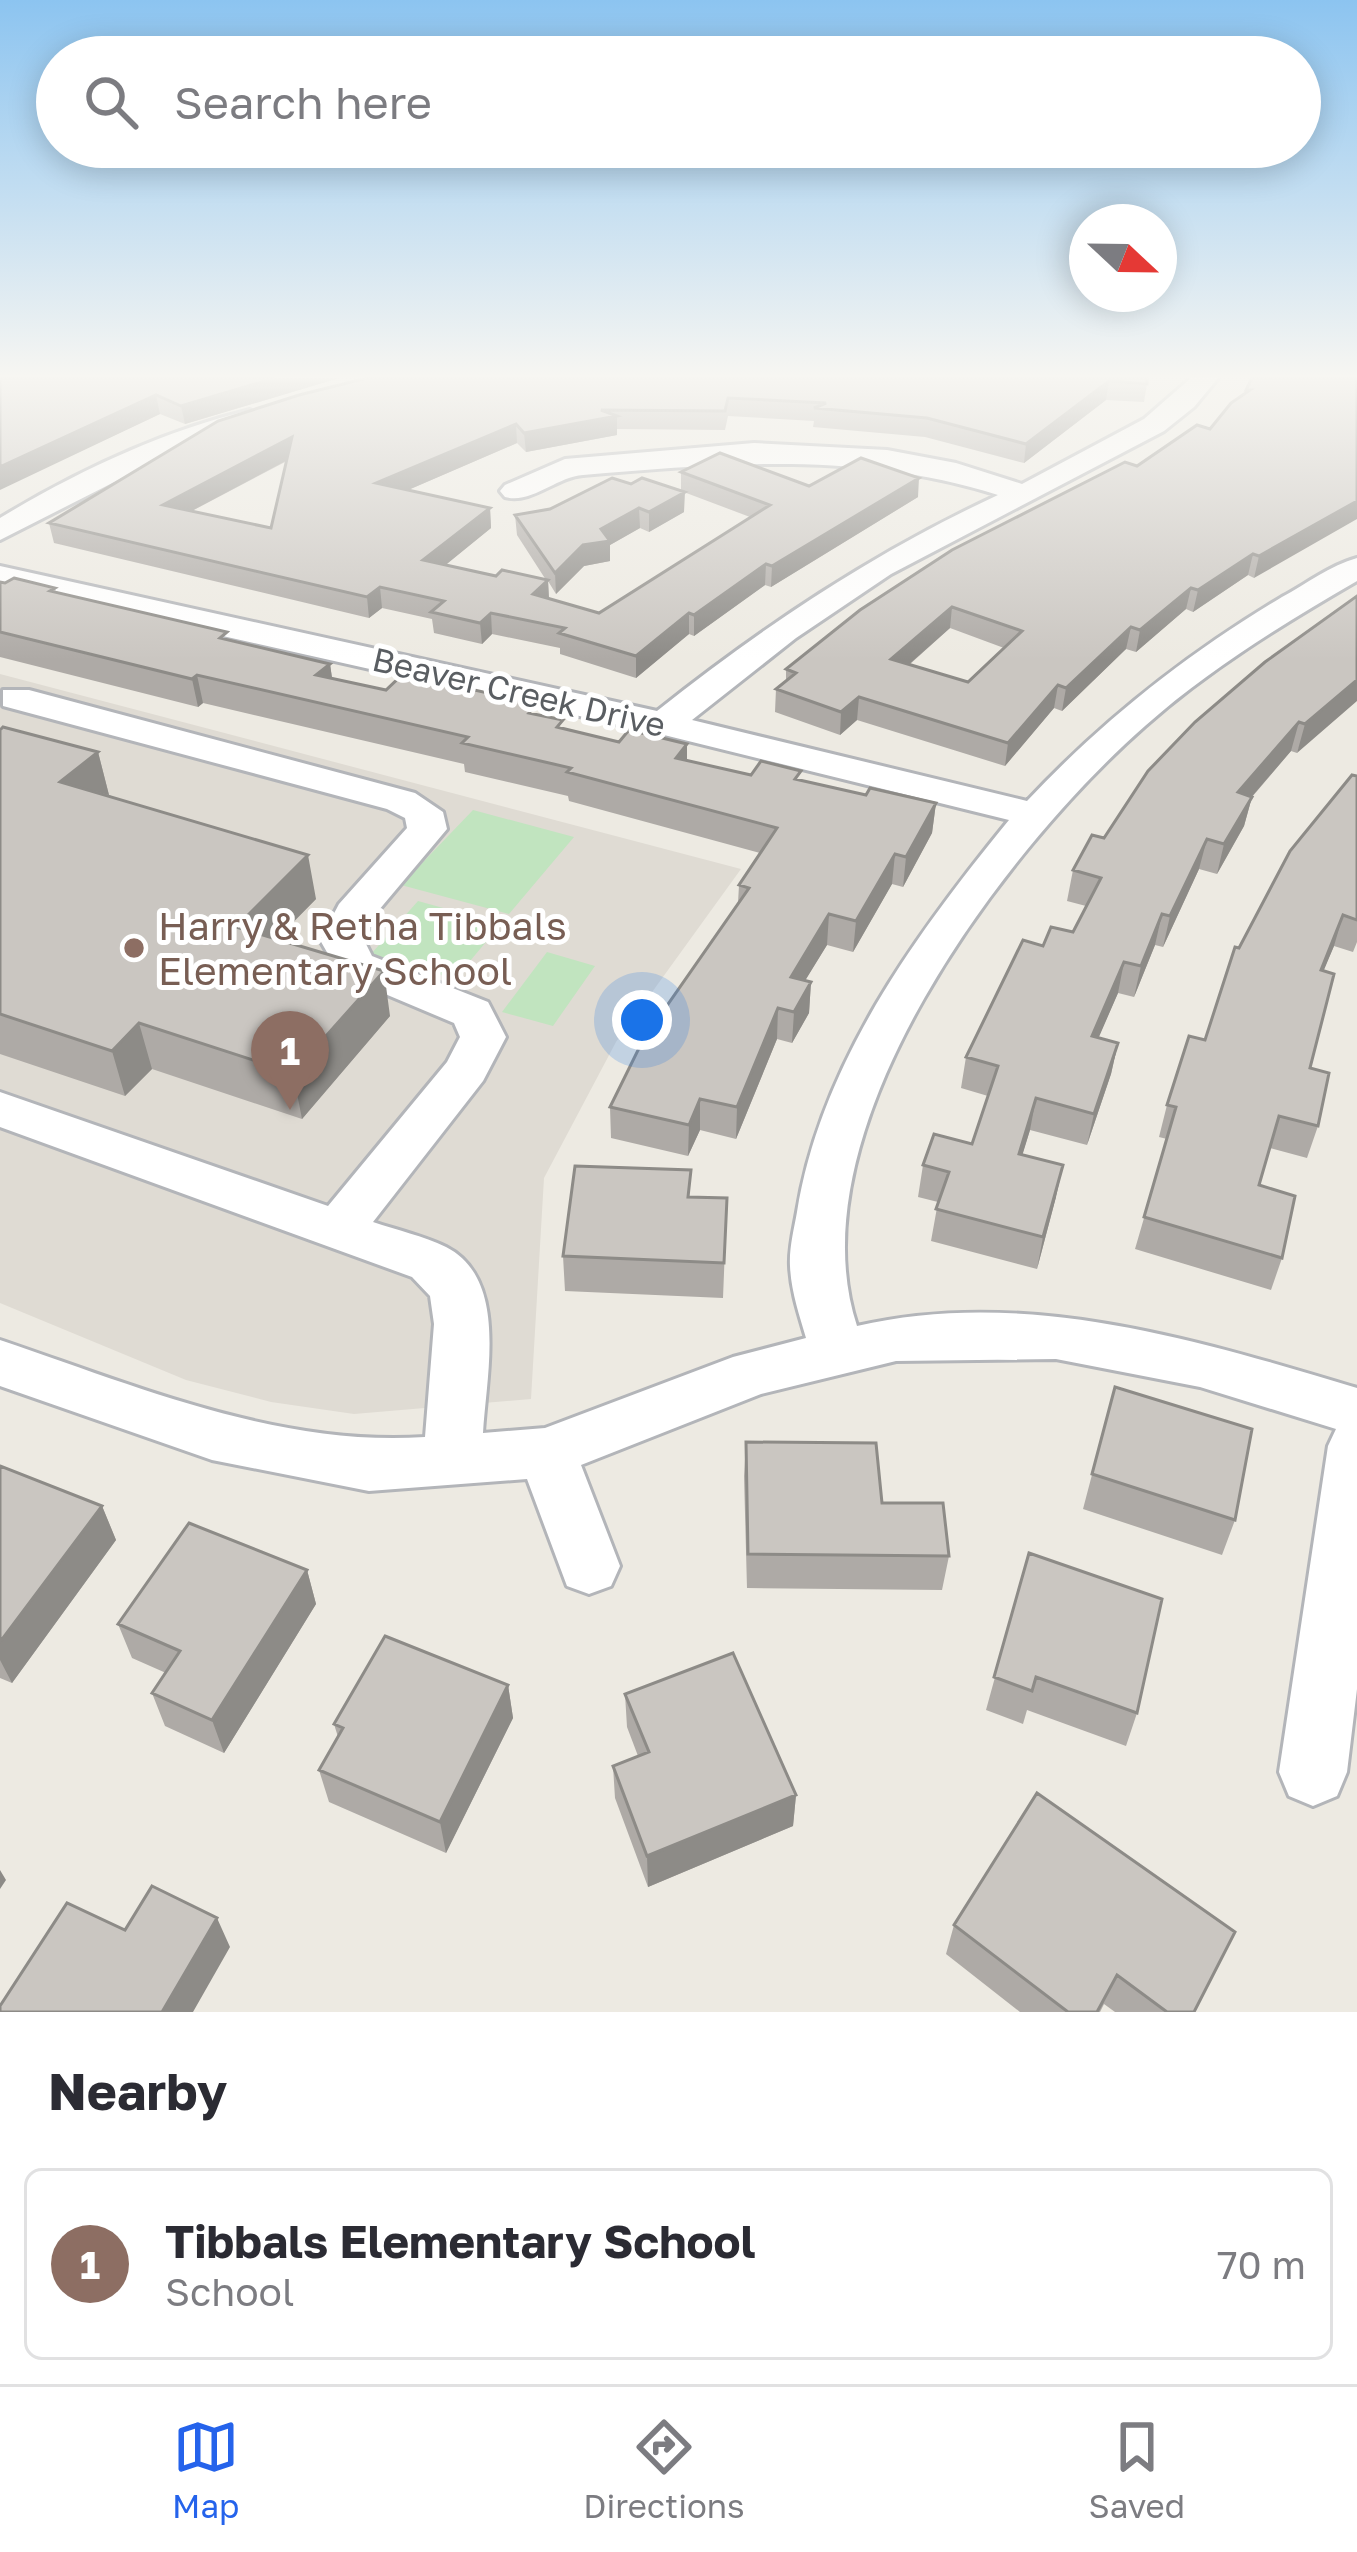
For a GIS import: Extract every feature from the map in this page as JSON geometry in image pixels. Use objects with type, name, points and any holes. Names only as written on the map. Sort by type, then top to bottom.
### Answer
[{"type":"street","points":[[0,531],[116,472]]},
{"type":"street","points":[[514,491],[556,472]]},
{"type":"street","points":[[955,472],[1020,493]]},
{"type":"street","points":[[664,724],[751,653],[910,549],[1065,472]]},
{"type":"street","points":[[838,1354],[815,1260],[836,1142],[893,1008],[1036,815],[1130,720],[1207,659],[1357,568]]},
{"type":"street","name":"Beaver Creek Drive","points":[[0,576],[664,724],[1036,815]]},
{"type":"street","points":[[5,701],[400,801],[422,812],[428,829],[353,913],[342,940],[355,965],[472,1013],[483,1037],[466,1070],[338,1230]]},
{"type":"street","points":[[0,1109],[431,1263],[456,1288],[461,1324],[452,1460]]},
{"type":"street","points":[[0,1363],[212,1436],[369,1466],[548,1453],[753,1373],[896,1340],[1057,1337],[1199,1364],[1357,1412]]},
{"type":"street","points":[[1313,1772],[1357,1446]]},
{"type":"street","points":[[548,1453],[590,1566]]},
{"type":"shaded area","points":[[0,674],[741,869],[616,1042],[544,1178],[531,1399],[354,1414],[271,1402],[186,1380],[0,1303]]},
{"type":"green space","points":[[473,810],[574,837],[509,914],[401,885]]},
{"type":"green space","points":[[418,901],[501,924],[455,979],[371,954]]},
{"type":"green space","points":[[547,952],[595,966],[553,1026],[502,1012]]},
{"type":"building","points":[[134,472],[226,472],[163,505],[271,528],[284,472],[402,472],[376,483],[490,508],[423,560],[496,576],[502,570],[548,580],[533,594],[599,613],[770,505],[681,472],[771,472],[809,486],[835,472],[901,472],[919,478],[772,566],[766,564],[694,615],[689,613],[636,656],[559,633],[565,628],[491,613],[480,623],[431,612],[444,601],[380,587],[367,597],[49,523]]},
{"type":"building","points":[[1106,472],[1357,472],[1357,501],[1259,556],[1253,554],[1198,590],[1191,588],[1140,630],[1131,627],[1066,688],[1058,685],[1008,743],[859,697],[841,712],[776,689],[796,673],[786,669],[860,610],[952,550]],"holes":[[[952,607],[1022,631],[968,682],[891,659]]]},
{"type":"building","points":[[612,478],[631,484],[642,478],[685,492],[649,512],[639,508],[601,529],[610,541],[583,545],[555,573],[515,515],[550,509]]},
{"type":"building","points":[[14,578],[55,588],[50,591],[227,632],[220,638],[330,664],[316,675],[386,690],[403,674],[537,704],[529,713],[563,720],[557,727],[619,742],[629,730],[687,744],[676,758],[751,775],[761,761],[801,771],[795,779],[866,795],[870,788],[936,803],[906,857],[895,854],[856,921],[829,914],[791,977],[811,982],[794,1012],[778,1008],[737,1107],[700,1099],[689,1125],[610,1107],[643,1040],[749,888],[739,885],[777,828],[567,772],[571,768],[462,743],[468,737],[197,675],[192,679],[0,632],[0,582]]},
{"type":"building","points":[[1357,596],[1357,680],[1305,724],[1299,722],[1238,792],[1252,797],[1224,844],[1207,839],[1170,916],[1162,914],[1141,966],[1124,962],[1092,1036],[1118,1043],[1094,1114],[1036,1098],[1019,1154],[1063,1165],[1043,1237],[936,1209],[949,1172],[923,1165],[934,1134],[972,1144],[998,1066],[966,1057],[1023,940],[1043,946],[1051,927],[1073,932],[1101,878],[1073,870],[1092,835],[1104,838],[1148,771],[1195,722],[1265,662]]},
{"type":"building","name":"Harry & Retha Tibbals Elementary School","points":[[3,727],[98,752],[60,782],[308,855],[236,927],[384,971],[293,1073],[139,1023],[112,1051],[0,1014]]},
{"type":"building","points":[[1352,775],[1357,776],[1357,920],[1343,915],[1321,970],[1334,974],[1310,1068],[1329,1073],[1318,1126],[1279,1116],[1259,1185],[1295,1196],[1282,1258],[1144,1217],[1176,1107],[1167,1105],[1189,1036],[1205,1040],[1235,947],[1239,948],[1290,851]]},
{"type":"building","points":[[575,1166],[691,1170],[688,1197],[727,1198],[724,1263],[563,1256]]},
{"type":"building","points":[[1115,1387],[1252,1429],[1235,1520],[1092,1474]]},
{"type":"building","points":[[746,1442],[876,1443],[882,1503],[943,1503],[949,1556],[748,1554]]},
{"type":"building","points":[[0,1466],[102,1506],[0,1642]]},
{"type":"building","points":[[189,1523],[307,1570],[212,1720],[152,1693],[180,1651],[118,1624]]},
{"type":"building","points":[[1029,1553],[1162,1599],[1137,1713],[1036,1677],[1032,1691],[994,1677]]},
{"type":"building","points":[[385,1636],[508,1685],[440,1822],[319,1770],[343,1728],[334,1724]]},
{"type":"building","points":[[733,1653],[796,1795],[647,1856],[613,1766],[649,1752],[625,1694]]},
{"type":"building","points":[[1037,1793],[1235,1932],[1194,2012],[1167,2012],[1117,1975],[1097,2012],[1068,2012],[954,1925]]},
{"type":"building","points":[[152,1886],[217,1918],[162,2012],[0,2012],[67,1903],[125,1930]]},
{"type":"place","name":"Harry & Retha Tibbals Elementary School","points":[[134,948]]},
{"type":"place","name":"Tibbals Elementary School","points":[[290,1110]]}]
